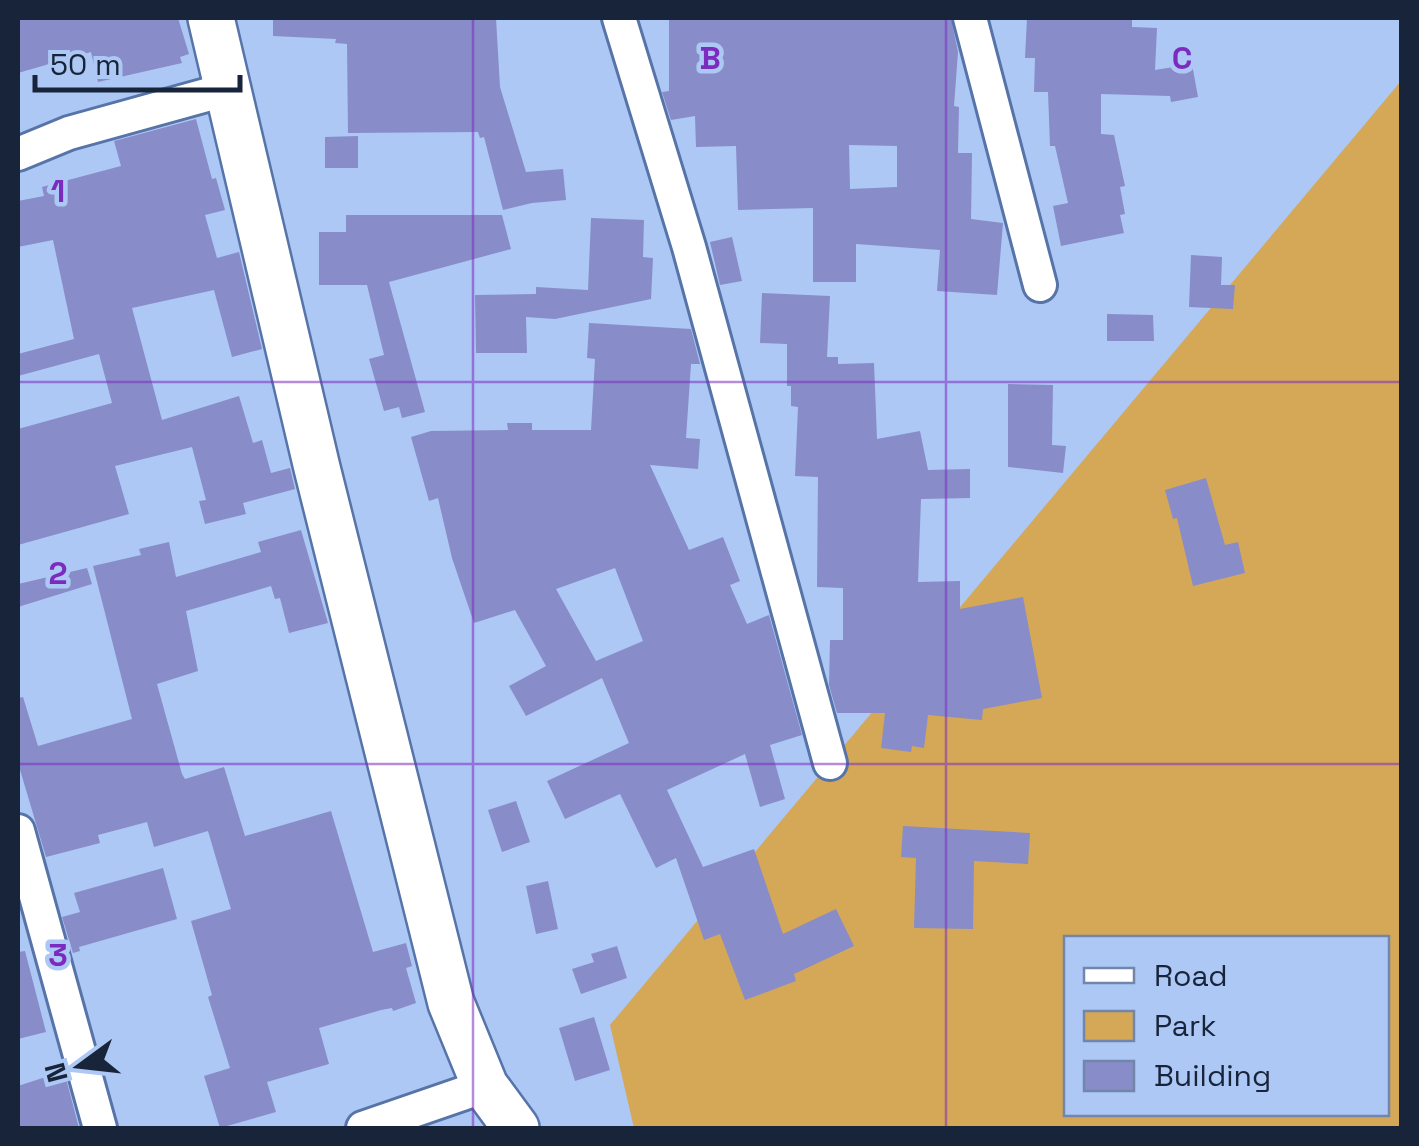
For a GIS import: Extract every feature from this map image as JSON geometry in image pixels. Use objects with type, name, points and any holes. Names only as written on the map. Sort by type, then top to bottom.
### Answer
[{"type":"street","points":[[211,18],[322,488],[451,1002],[485,1086],[516,1128]]},
{"type":"street","points":[[619,18],[689,247],[830,764]]},
{"type":"street","points":[[970,18],[1040,285]]},
{"type":"street","points":[[18,154],[69,132],[228,89]]},
{"type":"street","points":[[18,831],[22,876],[66,999],[100,1128]]},
{"type":"street","points":[[363,1128],[485,1086]]},
{"type":"green space","points":[[1401,81],[1401,1128],[634,1128],[610,1025]]},
{"type":"building","points":[[18,18],[178,18],[189,54],[180,57],[182,63],[98,82],[91,52],[18,73]]},
{"type":"building","points":[[273,18],[496,18],[500,87],[526,172],[563,169],[566,200],[503,210],[484,137],[480,138],[478,132],[348,133],[347,44],[335,43],[336,39],[273,36]]},
{"type":"building","points":[[669,18],[951,18],[958,52],[954,106],[959,107],[958,153],[972,153],[971,219],[1003,223],[997,295],[937,291],[940,250],[856,244],[856,282],[813,282],[813,208],[738,210],[736,146],[696,147],[695,116],[671,120],[662,92],[669,91]],"holes":[[[849,145],[897,146],[897,187],[850,189]]]},
{"type":"building","points":[[1027,18],[1132,18],[1132,27],[1157,28],[1155,70],[1192,64],[1198,97],[1171,102],[1170,96],[1101,94],[1101,134],[1114,135],[1125,186],[1120,187],[1124,233],[1061,246],[1053,206],[1068,203],[1055,146],[1050,146],[1048,92],[1034,92],[1035,58],[1025,58]]},
{"type":"building","points":[[196,119],[225,210],[205,215],[217,258],[239,252],[262,349],[232,357],[214,290],[132,308],[162,420],[239,396],[253,443],[262,440],[271,473],[290,468],[295,489],[243,503],[246,514],[205,524],[199,501],[206,500],[192,447],[115,466],[129,514],[18,545],[18,429],[112,403],[99,354],[18,376],[18,354],[74,339],[53,240],[18,247],[18,201],[44,196],[42,187],[121,166],[114,141]]},
{"type":"building","points":[[358,136],[358,168],[325,168],[325,137]]},
{"type":"building","points":[[346,215],[502,215],[511,249],[389,282],[425,412],[402,418],[399,407],[384,411],[369,359],[384,355],[367,285],[319,285],[319,232],[346,232]]},
{"type":"building","points":[[591,218],[644,220],[643,257],[653,258],[651,299],[555,319],[526,317],[527,353],[476,353],[475,295],[536,294],[536,287],[588,290]]},
{"type":"building","points":[[732,237],[742,281],[720,285],[710,242]]},
{"type":"building","points":[[1191,255],[1222,257],[1221,285],[1235,285],[1233,309],[1189,307]]},
{"type":"building","points":[[762,293],[830,296],[827,357],[838,357],[838,364],[874,363],[877,439],[920,431],[928,470],[970,469],[970,498],[921,499],[918,582],[960,581],[960,609],[1023,597],[1042,698],[983,709],[982,720],[928,715],[924,748],[912,746],[911,752],[881,748],[885,713],[837,713],[829,685],[830,640],[843,640],[843,588],[817,587],[818,477],[795,476],[798,407],[791,406],[791,386],[787,386],[787,344],[760,343]]},
{"type":"building","points":[[1107,314],[1153,315],[1154,341],[1107,341]]},
{"type":"building","points":[[589,323],[691,329],[700,364],[691,364],[686,438],[700,439],[698,469],[650,465],[689,550],[723,537],[740,581],[730,585],[747,624],[769,615],[802,735],[770,745],[785,799],[760,807],[745,754],[667,790],[703,867],[754,849],[783,934],[836,909],[854,946],[794,974],[796,981],[745,1000],[720,934],[704,940],[676,858],[656,868],[620,794],[565,819],[547,781],[629,743],[602,678],[526,716],[509,686],[546,666],[515,610],[474,623],[452,558],[438,498],[429,501],[411,437],[431,431],[508,430],[507,423],[532,423],[532,430],[591,430],[595,359],[587,358]],"holes":[[[615,568],[643,641],[596,661],[556,589]]]},
{"type":"building","points":[[1008,384],[1053,385],[1052,445],[1066,446],[1063,473],[1008,467]]},
{"type":"building","points":[[1206,478],[1225,545],[1238,542],[1245,573],[1193,586],[1177,518],[1173,519],[1165,490]]},
{"type":"building","points":[[301,530],[328,623],[289,633],[280,598],[275,599],[271,586],[186,611],[198,671],[157,684],[182,774],[185,779],[224,767],[245,836],[331,811],[373,952],[406,943],[412,966],[406,968],[416,1003],[319,1028],[329,1064],[267,1082],[276,1112],[220,1128],[204,1076],[230,1068],[208,997],[212,995],[191,921],[231,909],[208,831],[154,847],[147,822],[98,835],[100,843],[46,857],[18,763],[18,698],[23,697],[38,746],[132,719],[93,566],[141,555],[139,549],[169,542],[176,577],[261,552],[258,542]]},
{"type":"building","points":[[87,568],[92,584],[18,607],[18,584]]},
{"type":"building","points":[[516,801],[530,842],[502,852],[488,810]]},
{"type":"building","points":[[903,826],[1030,833],[1028,864],[974,861],[973,929],[914,928],[916,858],[901,857]]},
{"type":"building","points":[[163,868],[177,919],[79,947],[80,951],[73,953],[62,917],[80,912],[74,893]]},
{"type":"building","points":[[548,881],[558,929],[536,934],[526,886]]},
{"type":"building","points":[[617,946],[627,978],[581,994],[572,969],[594,962],[591,954]]},
{"type":"building","points":[[25,951],[46,1032],[18,1039],[18,952]]},
{"type":"building","points":[[594,1017],[610,1070],[575,1081],[559,1028]]},
{"type":"building","points":[[64,1071],[79,1128],[18,1128],[18,1086]]}]
